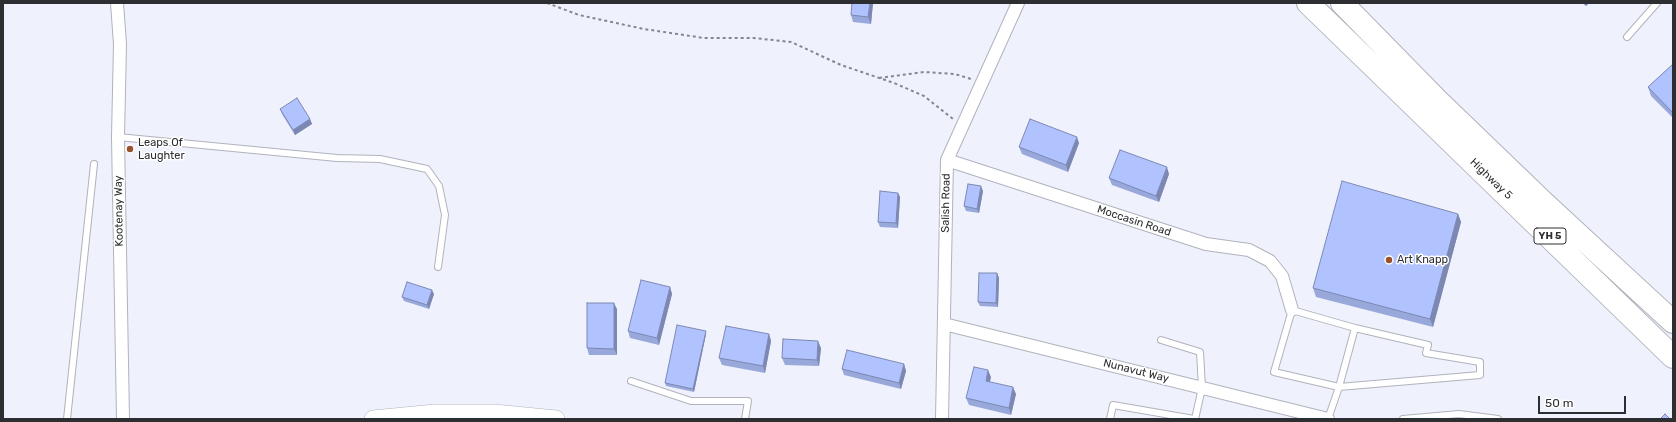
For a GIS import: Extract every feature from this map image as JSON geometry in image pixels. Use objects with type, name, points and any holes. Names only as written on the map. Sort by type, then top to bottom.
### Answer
[{"type":"highway","name":"Highway 5","points":[[1308,3],[1673,357]]},
{"type":"highway","name":"Highway 5","points":[[1342,3],[1439,102],[1544,203],[1673,322]]},
{"type":"main road","points":[[373,419],[443,413],[494,413],[556,419]]},
{"type":"street","name":"Kootenay Way","points":[[117,3],[120,44],[118,137],[123,419]]},
{"type":"street","name":"Salish Road","points":[[942,419],[947,160],[1018,3]]},
{"type":"street","name":"Moccasin Road","points":[[947,160],[1206,244],[1249,250],[1270,261],[1282,276],[1292,310]]},
{"type":"street","name":"Nunavut Way","points":[[944,324],[1328,419]]},
{"type":"lane","points":[[1626,37],[1657,3]]},
{"type":"lane","points":[[118,137],[337,158],[380,159],[426,169],[439,186],[445,215],[438,267]]},
{"type":"lane","points":[[67,419],[94,164]]},
{"type":"lane","points":[[1292,310],[1355,328],[1428,345],[1426,353],[1480,362],[1480,376],[1339,387],[1274,372],[1292,310]]},
{"type":"lane","points":[[1333,419],[1328,419],[1339,387],[1355,328]]},
{"type":"lane","points":[[1110,419],[1113,405],[1195,419],[1202,388],[1200,352],[1161,340]]},
{"type":"lane","points":[[631,381],[691,401],[748,401],[745,419]]},
{"type":"lane","points":[[1403,419],[1459,414],[1498,419]]},
{"type":"path","points":[[547,3],[579,15],[644,29],[704,38],[754,38],[791,42],[841,65],[924,96],[962,127]]},
{"type":"path","points":[[878,78],[924,72],[955,74],[982,82]]},
{"type":"building","points":[[852,3],[870,3],[868,17],[851,15]]},
{"type":"building","points":[[1673,64],[1673,113],[1648,87]]},
{"type":"building","points":[[297,98],[310,119],[293,130],[280,109]]},
{"type":"building","points":[[1030,119],[1077,137],[1066,165],[1019,147]]},
{"type":"building","points":[[1120,150],[1167,167],[1156,196],[1109,178]]},
{"type":"building","name":"Art Knapp","points":[[1342,181],[1458,214],[1430,319],[1313,288]]},
{"type":"building","points":[[968,184],[981,186],[977,209],[964,206]]},
{"type":"building","points":[[880,191],[898,193],[896,223],[878,222]]},
{"type":"building","points":[[979,273],[997,273],[996,303],[978,302]]},
{"type":"building","points":[[641,280],[670,287],[657,338],[628,331]]},
{"type":"building","points":[[407,282],[432,290],[427,305],[402,297]]},
{"type":"building","points":[[587,303],[614,303],[614,349],[587,348]]},
{"type":"building","points":[[677,325],[706,331],[693,389],[665,383]]},
{"type":"building","points":[[726,326],[769,334],[763,366],[719,358]]},
{"type":"building","points":[[783,339],[818,341],[817,360],[782,358]]},
{"type":"building","points":[[847,350],[904,364],[899,383],[842,369]]},
{"type":"building","points":[[974,367],[988,370],[986,381],[1013,387],[1009,408],[966,398]]},
{"type":"building","points":[[1665,414],[1670,419],[1660,419]]},
{"type":"place","name":"Leaps Of Laughter","points":[[130,149]]},
{"type":"place","name":"Art Knapp","points":[[1389,260]]}]
